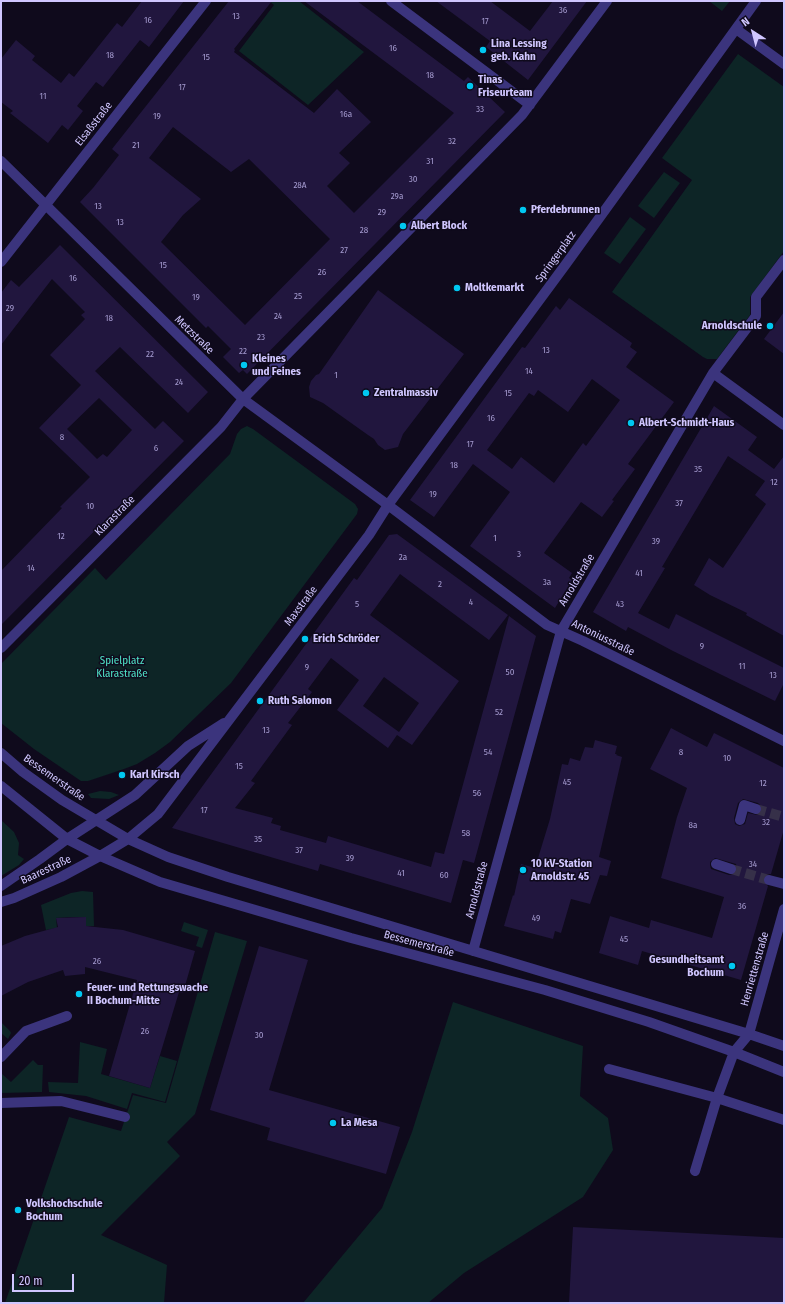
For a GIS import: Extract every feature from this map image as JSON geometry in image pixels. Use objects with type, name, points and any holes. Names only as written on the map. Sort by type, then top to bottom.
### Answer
[{"type":"street","name":"Elsaßstraße","points":[[1,262],[206,1]]},
{"type":"street","points":[[391,1],[530,105]]},
{"type":"street","points":[[243,398],[498,140],[530,105],[607,1]]},
{"type":"street","name":"Springerplatz","points":[[388,505],[566,264],[756,1]]},
{"type":"street","points":[[736,29],[784,64]]},
{"type":"street","name":"Metzstraße","points":[[1,161],[243,398],[388,505]]},
{"type":"street","name":"Arnoldstraße","points":[[473,951],[561,631],[713,374],[756,316],[756,297],[784,260]]},
{"type":"street","points":[[713,374],[784,425]]},
{"type":"street","name":"Klarastraße","points":[[1,648],[221,427],[243,398]]},
{"type":"street","name":"Antoniusstraße","points":[[388,505],[547,625],[784,741]]},
{"type":"street","name":"Maxstraße","points":[[128,839],[158,814],[365,541],[378,523],[388,505]]},
{"type":"street","name":"Maxstraße","points":[[95,820],[135,795],[188,746],[231,718]]},
{"type":"street","name":"Bessemerstraße","points":[[1,753],[23,772],[62,800],[128,839],[168,857],[228,877],[749,1034],[784,1046]]},
{"type":"street","name":"Bessemerstraße","points":[[1,786],[67,839],[100,856],[160,882],[351,938],[545,990],[649,1022],[734,1052],[784,1072]]},
{"type":"street","points":[[740,820],[744,805],[756,809]]},
{"type":"street","points":[[67,839],[95,820]]},
{"type":"street","name":"Baarestraße","points":[[1,886],[67,839]]},
{"type":"street","points":[[100,856],[128,839]]},
{"type":"street","name":"Baarestraße","points":[[1,902],[14,898],[61,877],[100,856]]},
{"type":"street","points":[[716,864],[731,869]]},
{"type":"street","points":[[769,880],[784,884]]},
{"type":"street","name":"Henriettenstraße","points":[[749,1034],[784,909]]},
{"type":"street","points":[[1,1057],[26,1032],[67,1016]]},
{"type":"street","points":[[695,1171],[734,1052],[749,1034]]},
{"type":"street","points":[[610,1068],[718,1098],[784,1120]]},
{"type":"street","points":[[1,1103],[61,1101],[125,1117]]},
{"type":"green space","points":[[269,1],[299,1],[364,52],[308,105],[239,51],[274,5]]},
{"type":"green space","points":[[709,1],[730,1],[722,11]]},
{"type":"green space","points":[[738,54],[784,87],[784,251],[750,297],[750,315],[717,359],[707,359],[612,292],[692,180],[662,158]]},
{"type":"green space","points":[[664,172],[680,183],[654,218],[638,206]]},
{"type":"green space","points":[[630,217],[646,229],[620,264],[604,253]]},
{"type":"green space","name":"Spielplatz Klarastraße","points":[[247,426],[355,504],[358,509],[357,514],[231,683],[170,742],[155,753],[137,764],[124,769],[88,781],[81,781],[34,749],[1,723],[1,664],[95,568],[106,580],[230,454],[237,434],[241,429]]},
{"type":"green space","points":[[100,791],[111,792],[119,795],[109,799],[91,798],[88,794]]},
{"type":"green space","points":[[1,820],[14,832],[19,843],[18,855],[24,859],[19,865],[1,876]]},
{"type":"green space","points":[[82,891],[93,892],[94,926],[86,926],[85,917],[56,918],[57,928],[46,930],[41,905],[71,893]]},
{"type":"green space","points":[[184,922],[208,930],[202,948],[196,946],[199,937],[181,931]]},
{"type":"green space","points":[[215,932],[247,941],[195,1114],[167,1142],[180,1156],[101,1235],[167,1265],[164,1303],[5,1303],[69,1117],[121,1131],[133,1095],[166,1103]]},
{"type":"green space","points":[[453,1002],[583,1046],[580,1096],[608,1118],[613,1150],[583,1197],[464,1273],[428,1303],[303,1303],[382,1208],[412,1132]]},
{"type":"green space","points":[[1,1022],[11,1033],[8,1039],[1,1033]]},
{"type":"green space","points":[[80,1042],[107,1049],[101,1074],[150,1088],[160,1056],[177,1061],[165,1102],[132,1093],[127,1109],[86,1096],[49,1092],[48,1082],[78,1083]]},
{"type":"green space","points":[[33,1060],[38,1065],[43,1065],[42,1092],[1,1093],[1,1073],[11,1082]]},
{"type":"building","points":[[142,1],[184,1],[149,47],[140,40],[103,87],[96,82],[77,106],[83,111],[68,130],[62,125],[48,143],[10,113],[13,111],[1,102],[1,59],[16,40],[35,56],[32,60],[61,83],[69,73],[74,77],[117,23],[122,27]]},
{"type":"building","points":[[229,1],[272,1],[234,49],[234,52],[314,113],[337,89],[371,122],[339,153],[350,163],[327,186],[354,213],[454,113],[304,1],[357,1],[464,81],[468,77],[505,112],[247,374],[243,370],[239,373],[223,357],[231,349],[208,326],[206,328],[80,202],[119,155],[112,149]],"holes":[[[173,127],[231,172],[249,159],[330,239],[245,325],[161,242],[183,215],[201,199],[149,158]]]},
{"type":"building","points":[[436,1],[490,1],[530,31],[553,1],[587,1],[528,80],[486,47],[490,41]]},
{"type":"building","points":[[60,245],[208,392],[188,413],[120,347],[95,371],[155,429],[163,421],[184,441],[1,625],[1,571],[90,477],[39,428],[81,385],[50,355],[85,319],[81,315],[85,312],[52,279],[1,345],[1,293],[11,280],[19,287]],"holes":[[[99,398],[132,430],[107,457],[103,454],[97,459],[67,429]]]},
{"type":"building","name":"Zentralmassiv","points":[[378,290],[464,354],[403,434],[398,447],[385,450],[378,445],[374,439],[323,403],[310,397],[309,387],[311,381],[316,375],[319,374]]},
{"type":"building","points":[[569,298],[632,343],[630,347],[637,352],[626,367],[674,402],[628,464],[635,469],[612,500],[614,501],[602,517],[581,502],[544,553],[572,573],[569,578],[572,580],[555,608],[470,546],[510,492],[473,464],[434,517],[410,500],[522,347],[525,348],[556,306],[560,310]],"holes":[[[592,379],[620,400],[586,446],[583,443],[554,483],[521,457],[512,469],[487,450],[529,393],[534,396],[538,390],[568,412]]]},
{"type":"building","points":[[784,312],[784,354],[764,339]]},
{"type":"building","points":[[714,406],[757,437],[748,450],[774,469],[784,456],[784,636],[746,615],[747,613],[710,595],[694,585],[709,558],[723,568],[766,504],[755,495],[765,481],[728,456],[662,567],[665,568],[638,613],[669,629],[676,614],[784,668],[784,683],[775,701],[673,651],[628,627],[626,631],[593,612]]},
{"type":"building","points":[[397,534],[508,615],[489,640],[400,574],[370,615],[459,681],[412,745],[397,735],[388,748],[337,710],[359,680],[331,658],[308,689],[312,692],[288,723],[292,725],[251,781],[255,783],[235,808],[273,818],[271,823],[281,826],[280,830],[326,843],[328,836],[431,867],[435,852],[444,854],[509,616],[536,636],[474,863],[463,860],[451,903],[320,864],[318,871],[172,828],[354,578],[357,580],[389,535]],"holes":[[[384,677],[419,703],[399,732],[363,706]]]},
{"type":"building","points":[[671,728],[707,747],[714,733],[784,768],[784,829],[771,874],[767,874],[763,878],[763,882],[768,886],[741,980],[642,951],[638,965],[599,953],[610,916],[649,928],[651,920],[712,938],[724,897],[661,878],[677,817],[687,788],[650,769]],"holes":[[[743,799],[758,803],[762,807],[762,811],[761,814],[757,815],[748,813],[745,824],[739,826],[735,824],[734,818],[738,803]],[[715,858],[736,864],[736,874],[729,875],[711,869],[710,862]]]},
{"type":"building","points":[[595,740],[617,746],[615,754],[622,757],[599,857],[611,861],[607,876],[600,875],[590,904],[571,899],[561,933],[555,931],[553,939],[504,926],[513,895],[514,896],[521,864],[535,868],[550,819],[562,764],[568,765],[570,758],[580,761],[585,747],[593,748]]},
{"type":"building","points":[[86,917],[86,926],[123,930],[195,951],[183,993],[179,992],[150,1088],[109,1076],[137,980],[85,967],[85,974],[65,976],[63,970],[28,982],[1,996],[1,946],[25,936],[58,927],[56,918]]},
{"type":"building","points":[[259,946],[308,960],[269,1090],[400,1127],[386,1174],[267,1140],[270,1128],[210,1110]]},
{"type":"building","points":[[573,1227],[784,1238],[784,1303],[569,1303]]},
{"type":"tunnel","points":[[756,809],[784,817]]},
{"type":"tunnel","points":[[731,869],[769,880]]},
{"type":"place","name":"Lina Lessing geb. Kahn","points":[[483,50]]},
{"type":"place","name":"Tinas Friseurteam","points":[[470,86]]},
{"type":"place","name":"Pferdebrunnen","points":[[523,210]]},
{"type":"place","name":"Albert Block","points":[[403,226]]},
{"type":"place","name":"Moltkemarkt","points":[[457,288]]},
{"type":"place","name":"Arnoldschule","points":[[770,326]]},
{"type":"place","name":"Kleines und Feines","points":[[244,365]]},
{"type":"place","name":"Zentralmassiv","points":[[366,393]]},
{"type":"place","name":"Albert-Schmidt-Haus","points":[[631,423]]},
{"type":"place","name":"Erich Schröder","points":[[305,639]]},
{"type":"place","name":"Ruth Salomon","points":[[260,701]]},
{"type":"place","name":"Karl Kirsch","points":[[122,775]]},
{"type":"place","name":"10 kV-Station Arnoldstr. 45","points":[[523,870]]},
{"type":"place","name":"Gesundheitsamt Bochum","points":[[732,966]]},
{"type":"place","name":"Feuer- und Rettungswache II Bochum-Mitte","points":[[79,994]]},
{"type":"place","name":"La Mesa","points":[[333,1123]]},
{"type":"place","name":"Volkshochschule Bochum","points":[[18,1210]]}]
